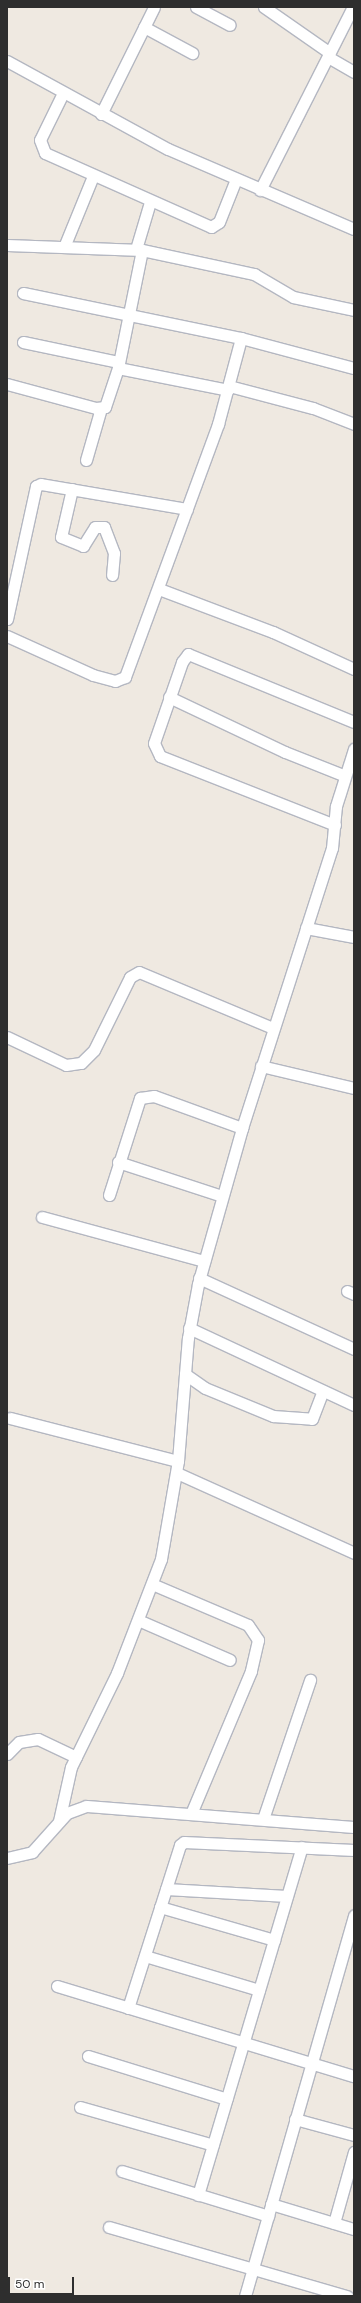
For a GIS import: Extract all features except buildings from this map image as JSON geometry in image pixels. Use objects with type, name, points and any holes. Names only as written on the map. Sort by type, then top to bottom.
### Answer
[{"type":"street","points":[[101,114],[154,7]]},
{"type":"street","points":[[196,7],[230,26]]},
{"type":"street","points":[[264,7],[354,72]]},
{"type":"street","points":[[260,190],[329,55],[352,15]]},
{"type":"street","points":[[144,27],[192,53]]},
{"type":"street","points":[[7,61],[101,114],[260,190],[354,229]]},
{"type":"street","points":[[63,93],[39,145],[45,153],[150,202],[204,225],[216,226],[236,179]]},
{"type":"street","points":[[64,247],[93,176]]},
{"type":"street","points":[[86,460],[101,408],[108,402],[118,365],[130,314],[139,250],[150,202]]},
{"type":"street","points":[[7,245],[139,250],[254,274],[293,297],[354,310]]},
{"type":"street","points":[[23,293],[240,338],[354,368]]},
{"type":"street","points":[[7,636],[84,672],[120,680],[130,671],[228,388],[240,338]]},
{"type":"street","points":[[23,342],[118,365],[228,388],[313,408],[354,424]]},
{"type":"street","points":[[7,384],[101,408]]},
{"type":"street","points":[[7,619],[36,486],[72,489],[187,509]]},
{"type":"street","points":[[72,489],[61,537],[84,546],[96,527],[104,527],[114,553],[112,575]]},
{"type":"street","points":[[159,589],[273,632],[354,669]]},
{"type":"street","points":[[334,825],[160,756],[154,743],[182,662],[188,654],[354,722]]},
{"type":"street","points":[[169,697],[285,752],[343,775]]},
{"type":"street","points":[[59,1821],[65,1782],[138,1620],[152,1584],[167,1531],[178,1461],[189,1328],[199,1278],[261,1066],[332,848],[334,825],[343,775],[354,749]]},
{"type":"street","points":[[306,928],[354,937]]},
{"type":"street","points":[[7,1037],[66,1065],[81,1063],[94,1050],[130,976],[139,972],[273,1028]]},
{"type":"street","points":[[261,1066],[354,1088]]},
{"type":"street","points":[[109,1195],[134,1110],[140,1098],[146,1095],[242,1128]]},
{"type":"street","points":[[118,1162],[222,1196]]},
{"type":"street","points":[[42,1217],[204,1261]]},
{"type":"street","points":[[199,1278],[354,1349]]},
{"type":"street","points":[[189,1328],[354,1405]]},
{"type":"street","points":[[186,1374],[206,1388],[274,1416],[310,1420],[322,1391]]},
{"type":"street","points":[[10,1418],[178,1461]]},
{"type":"street","points":[[176,1473],[354,1553]]},
{"type":"street","points":[[152,1584],[248,1625],[258,1640],[251,1671],[191,1814]]},
{"type":"street","points":[[138,1620],[230,1660]]},
{"type":"street","points":[[263,1820],[310,1680]]},
{"type":"street","points":[[7,1754],[19,1742],[38,1739],[76,1757]]},
{"type":"street","points":[[9,1857],[32,1852],[59,1821],[73,1809],[86,1806],[354,1828]]},
{"type":"street","points":[[128,2008],[166,1889],[184,1842],[354,1850]]},
{"type":"street","points":[[198,2195],[302,1847]]},
{"type":"street","points":[[166,1889],[287,1896]]},
{"type":"street","points":[[160,1908],[274,1940]]},
{"type":"street","points":[[245,2296],[354,1916]]},
{"type":"street","points":[[145,1956],[259,1990]]},
{"type":"street","points":[[57,1986],[243,2044],[354,2076]]},
{"type":"street","points":[[88,2056],[227,2100]]},
{"type":"street","points":[[80,2107],[213,2145]]},
{"type":"street","points":[[296,2119],[354,2135]]},
{"type":"street","points":[[334,2223],[354,2152]]},
{"type":"street","points":[[122,2171],[268,2216]]},
{"type":"street","points":[[271,2204],[354,2229]]},
{"type":"street","points":[[109,2227],[347,2296]]}]
